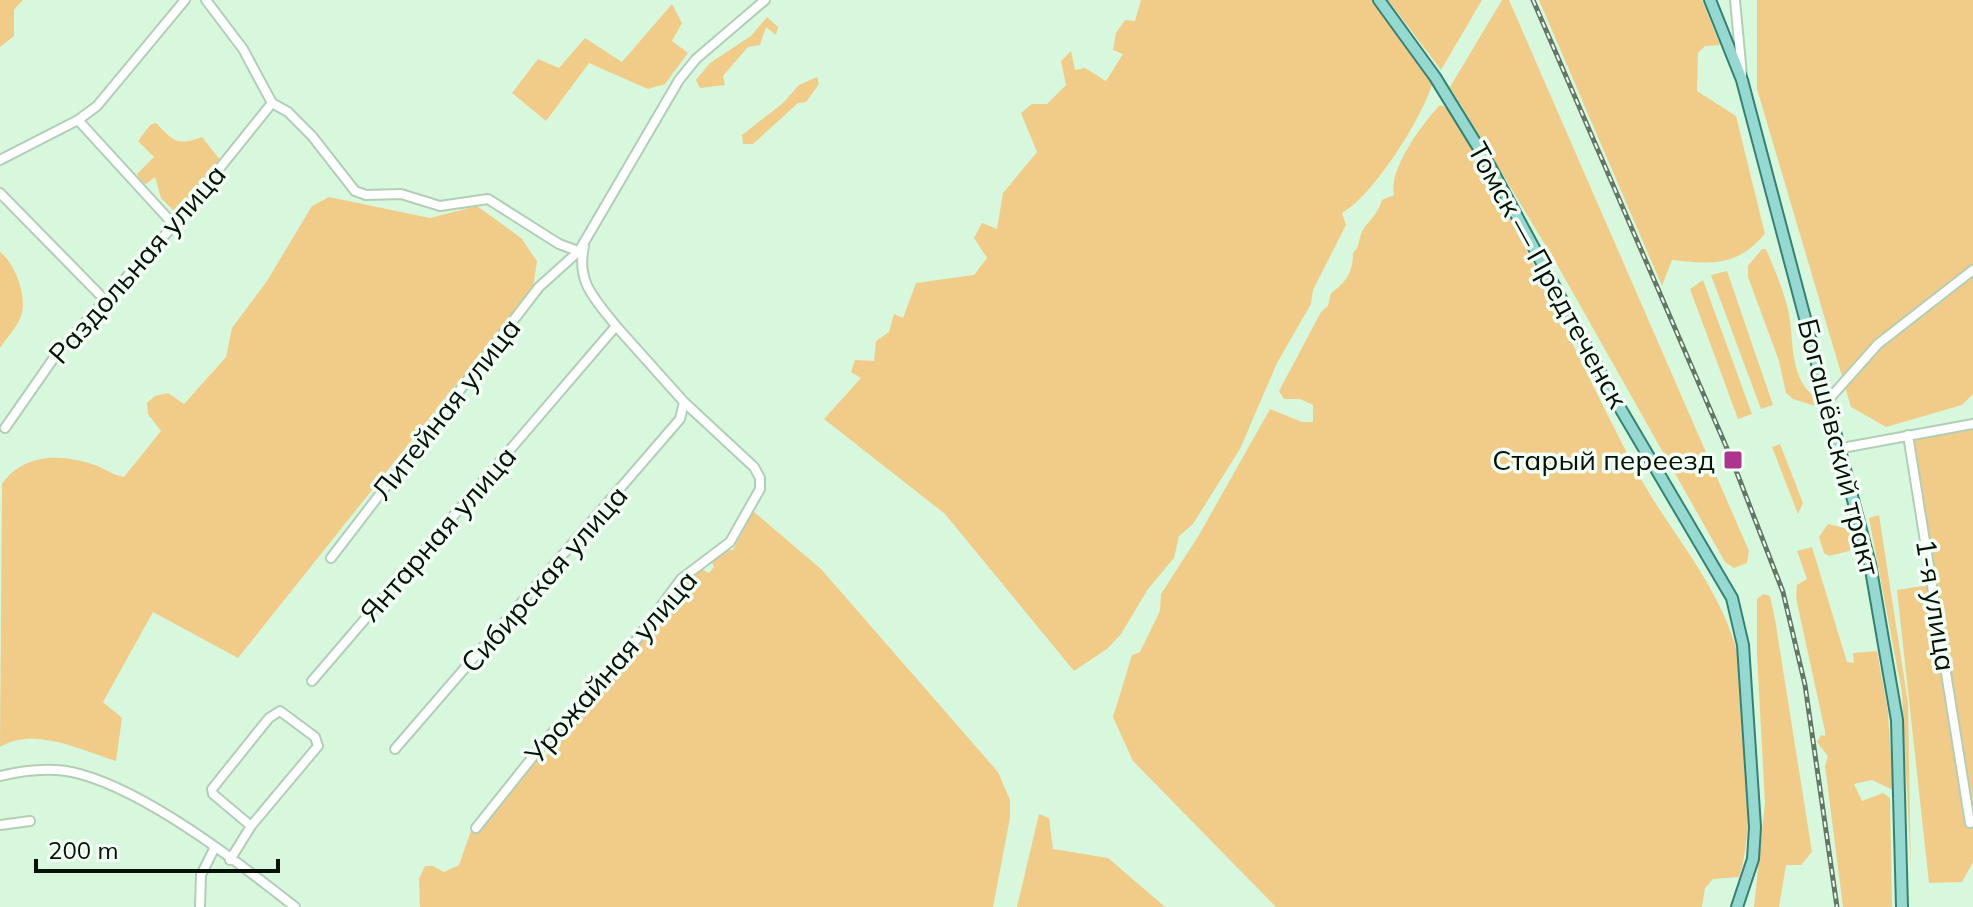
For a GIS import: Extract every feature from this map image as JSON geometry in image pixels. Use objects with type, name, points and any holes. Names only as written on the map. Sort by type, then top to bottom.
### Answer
[{"type":"main road","name":"Томск — Предтеченск","points":[[1379,0],[1435,77],[1491,168],[1616,401],[1732,598],[1743,645],[1755,827],[1753,859],[1737,907]]},
{"type":"main road","name":"Богашёвский тракт","points":[[1710,0],[1742,80],[1842,448],[1870,564],[1895,705],[1902,784],[1902,907]]},
{"type":"street","points":[[0,160],[78,120],[115,86],[185,0]]},
{"type":"street","points":[[206,0],[243,49],[272,103],[288,112],[312,136],[355,191],[366,195],[401,194],[440,206],[488,199],[559,244],[579,251],[679,80],[696,59],[765,0]]},
{"type":"street","points":[[1735,0],[1742,80]]},
{"type":"street","points":[[1720,22],[1729,26],[1737,18]]},
{"type":"street","name":"Раздольная улица","points":[[5,428],[58,352],[174,225],[272,103]]},
{"type":"street","points":[[78,120],[174,225]]},
{"type":"street","points":[[0,193],[104,299]]},
{"type":"street","points":[[586,238],[580,263],[584,284],[616,326],[684,402]]},
{"type":"street","name":"Литейная улица","points":[[331,558],[539,287],[563,261],[579,251]]},
{"type":"street","points":[[1829,399],[1878,344],[1973,270]]},
{"type":"street","name":"Янтарная улица","points":[[312,681],[616,326]]},
{"type":"street","name":"Урожайная улица","points":[[476,828],[551,734],[609,677],[681,579],[730,542],[760,489],[760,478],[754,467],[684,402]]},
{"type":"street","name":"Сибирская улица","points":[[395,749],[680,419],[684,402]]},
{"type":"street","points":[[1842,448],[1973,424]]},
{"type":"street","name":"1-я улица","points":[[1908,435],[1970,823]]},
{"type":"street","points":[[230,860],[251,826],[318,746],[315,737],[280,711],[269,718],[212,789],[213,794],[251,826]]},
{"type":"street","points":[[0,776],[46,770],[89,777],[132,795],[295,907]]},
{"type":"street","points":[[0,825],[30,821]]},
{"type":"street","points":[[200,907],[201,875],[214,849]]},
{"type":"shaded area","points":[[0,0],[23,0],[14,10],[14,36],[0,47]]},
{"type":"shaded area","points":[[1141,0],[1374,0],[1433,81],[1419,114],[1396,154],[1368,190],[1342,213],[1346,225],[1313,290],[1311,304],[1277,363],[1240,449],[1193,524],[1179,536],[1174,558],[1148,589],[1121,634],[1107,649],[1074,671],[945,514],[824,419],[861,378],[851,372],[855,360],[874,361],[876,341],[889,332],[894,314],[903,318],[916,283],[974,275],[987,258],[974,238],[982,223],[997,229],[1003,193],[1037,152],[1021,113],[1032,104],[1047,104],[1066,85],[1061,61],[1071,51],[1075,70],[1085,68],[1106,81],[1123,54],[1113,50],[1116,33],[1125,20],[1135,21]]},
{"type":"shaded area","points":[[1388,0],[1482,0],[1441,70]]},
{"type":"shaded area","points":[[1502,0],[1509,0],[1749,551],[1747,563],[1734,568],[1725,562],[1555,261],[1450,87]]},
{"type":"shaded area","points":[[1539,0],[1702,0],[1720,45],[1705,46],[1698,53],[1697,91],[1736,116],[1765,234],[1754,245],[1744,253],[1723,261],[1672,260],[1662,286]]},
{"type":"shaded area","points":[[1757,0],[1973,0],[1973,394],[1962,405],[1886,427],[1851,407],[1757,89]]},
{"type":"shaded area","points":[[672,4],[682,23],[672,41],[688,53],[665,84],[648,89],[589,63],[546,121],[512,93],[538,59],[559,68],[585,38],[622,62]]},
{"type":"shaded area","points":[[767,17],[778,27],[776,35],[766,27],[760,45],[748,47],[723,76],[725,85],[700,88],[696,80],[710,63],[751,36]]},
{"type":"shaded area","points":[[817,77],[819,84],[806,102],[798,103],[753,144],[743,144],[742,135],[783,103],[799,85]]},
{"type":"shaded area","points":[[1440,105],[1450,109],[1475,153],[1636,470],[1707,582],[1730,629],[1742,676],[1748,734],[1747,830],[1739,877],[1713,879],[1705,888],[1702,907],[1276,907],[1133,761],[1113,717],[1132,655],[1140,652],[1160,611],[1161,594],[1199,535],[1270,409],[1302,422],[1313,422],[1313,405],[1300,399],[1284,399],[1279,391],[1321,312],[1328,306],[1331,293],[1348,276],[1363,230],[1382,200],[1394,195],[1396,172],[1408,147]]},
{"type":"shaded area","points":[[156,123],[182,142],[202,137],[221,161],[178,215],[161,198],[155,177],[146,184],[137,174],[154,157],[138,141],[150,125]]},
{"type":"shaded area","points":[[329,197],[430,218],[477,206],[521,238],[537,261],[533,288],[238,658],[153,612],[103,702],[122,718],[116,761],[42,739],[13,741],[0,747],[2,484],[21,467],[56,458],[82,461],[124,477],[161,431],[148,414],[147,403],[155,396],[168,393],[184,404],[226,357],[232,328],[267,281],[312,206]]},
{"type":"shaded area","points":[[1762,249],[1766,249],[1782,289],[1789,314],[1795,365],[1805,387],[1814,396],[1815,406],[1793,399],[1786,393],[1779,361],[1748,277],[1748,266]]},
{"type":"shaded area","points":[[0,252],[15,272],[23,309],[14,329],[0,348]]},
{"type":"shaded area","points":[[1727,271],[1773,405],[1761,409],[1711,275]]},
{"type":"shaded area","points":[[1703,280],[1752,414],[1738,419],[1690,289]]},
{"type":"shaded area","points":[[1973,427],[1973,862],[1962,882],[1929,883],[1897,590],[1936,584],[1912,436]]},
{"type":"shaded area","points":[[1780,444],[1803,503],[1798,514],[1772,447]]},
{"type":"shaded area","points":[[753,511],[821,569],[998,772],[1010,800],[1010,818],[993,907],[420,907],[419,879],[425,866],[433,866],[444,872],[459,865],[471,831],[540,754],[547,755],[555,746],[561,723],[582,696],[595,689],[634,632],[648,632],[670,604],[669,595],[697,567],[709,573],[714,567],[711,560],[714,548],[733,550]]},
{"type":"shaded area","points":[[1879,515],[1908,703],[1911,871],[1902,693],[1869,518]]},
{"type":"shaded area","points":[[1828,524],[1852,530],[1855,545],[1849,551],[1829,556],[1824,553],[1819,537]]},
{"type":"shaded area","points":[[1812,547],[1847,662],[1854,663],[1853,653],[1877,651],[1888,712],[1893,790],[1872,780],[1854,784],[1862,801],[1883,793],[1890,798],[1892,907],[1843,907],[1825,766],[1828,756],[1817,742],[1821,735],[1825,736],[1825,731],[1796,598],[1797,585],[1807,579],[1797,551]]},
{"type":"shaded area","points":[[1763,594],[1770,596],[1775,619],[1812,852],[1801,865],[1786,865],[1779,907],[1754,907],[1765,803],[1757,655],[1757,599]]},
{"type":"shaded area","points":[[1039,814],[1049,818],[1053,849],[1108,858],[1165,907],[1017,907]]},
{"type":"railway","points":[[1533,0],[1732,460],[1783,592],[1805,685],[1837,907]]},
{"type":"place","name":"Старый переезд","points":[[1733,460]]}]
